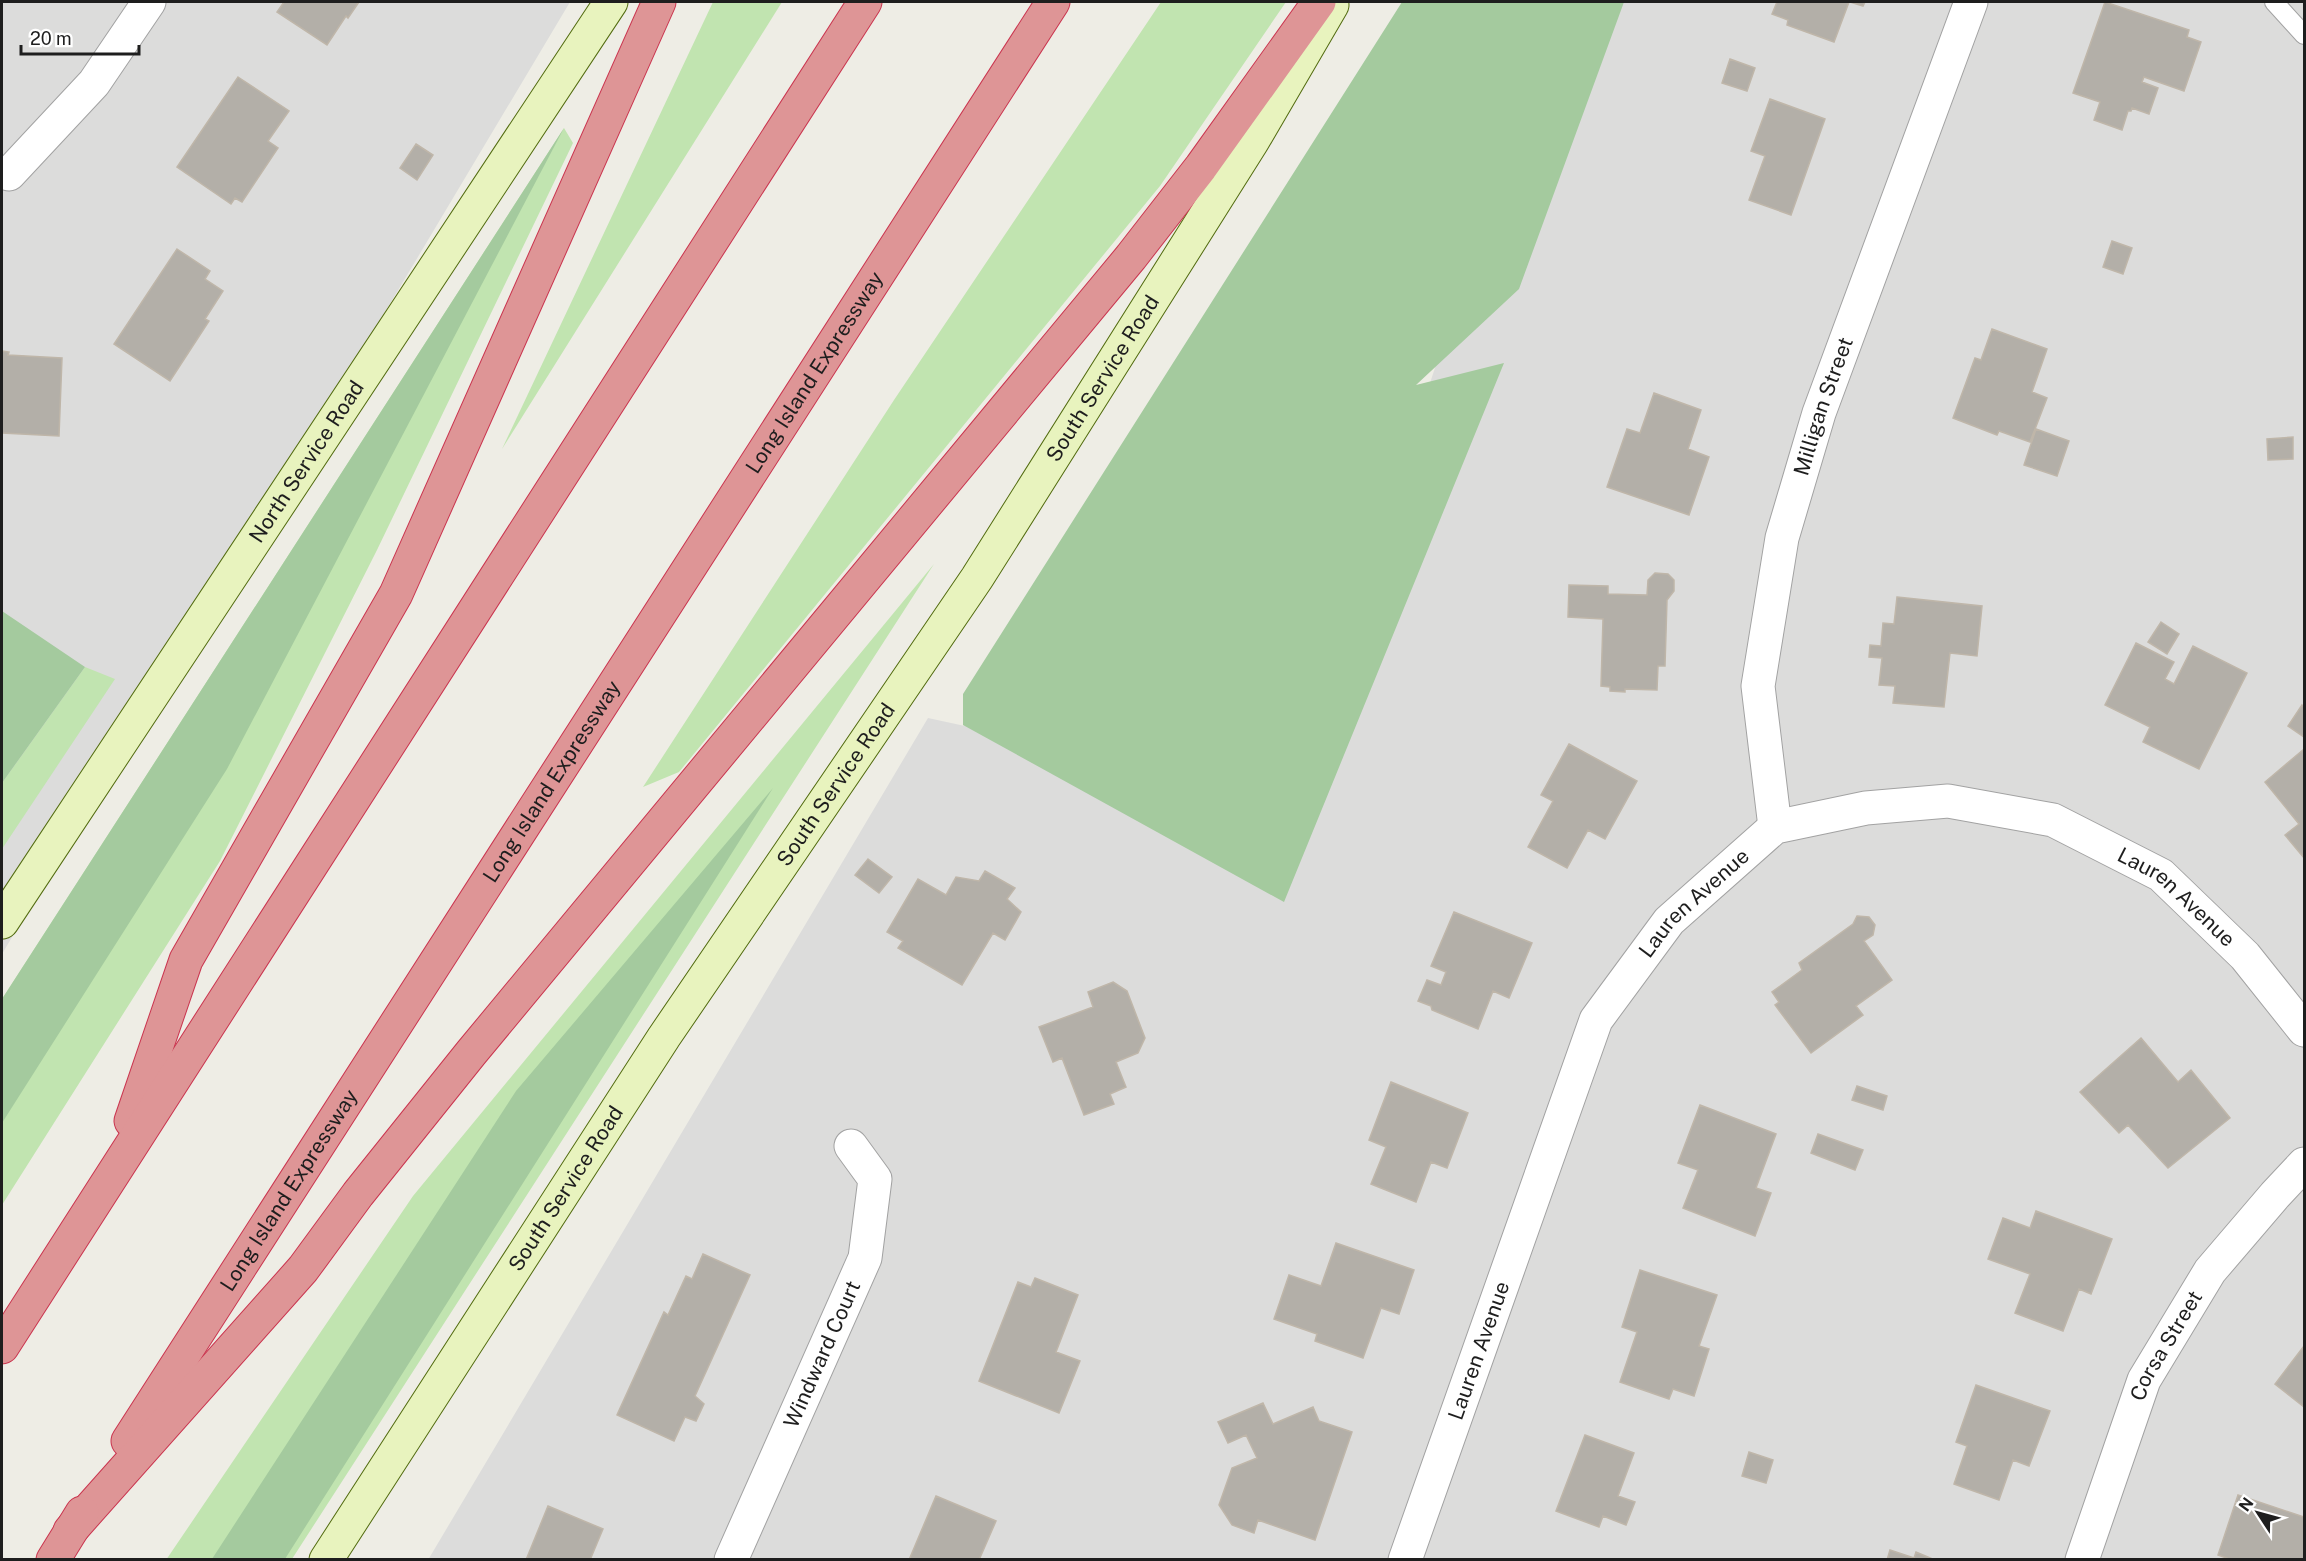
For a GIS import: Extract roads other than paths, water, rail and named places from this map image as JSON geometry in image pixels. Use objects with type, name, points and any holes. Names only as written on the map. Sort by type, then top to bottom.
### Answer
[{"type":"highway","points":[[114,1170],[186,960],[396,594],[659,2]]},
{"type":"highway","points":[[2,1347],[865,2]]},
{"type":"highway","name":"Long Island Expressway","points":[[53,1560],[1053,2]]},
{"type":"highway","points":[[70,1531],[303,1269],[358,1194],[471,1053],[1131,257],[1201,167],[1319,2]]},
{"type":"main road","name":"North Service Road","points":[[2,922],[611,2]]},
{"type":"main road","name":"South Service Road","points":[[326,1560],[664,1037],[977,578],[1252,142],[1334,2]]},
{"type":"street","points":[[9,174],[94,83],[149,2]]},
{"type":"street","name":"Milligan Street","points":[[1775,827],[1758,686],[1782,538],[1819,413],[1971,2]]},
{"type":"street","name":"Lauren Avenue","points":[[1405,1560],[1596,1020],[1669,921],[1775,827],[1866,808],[1948,801],[2053,820],[2161,875],[2245,956],[2304,1030]]},
{"type":"street","name":"Windward Court","points":[[731,1560],[865,1258],[875,1179],[852,1146]]},
{"type":"street","name":"Corsa Street","points":[[2082,1560],[2144,1380],[2210,1271],[2304,1164]]},
{"type":"lane","points":[[2274,2],[2304,35]]}]
